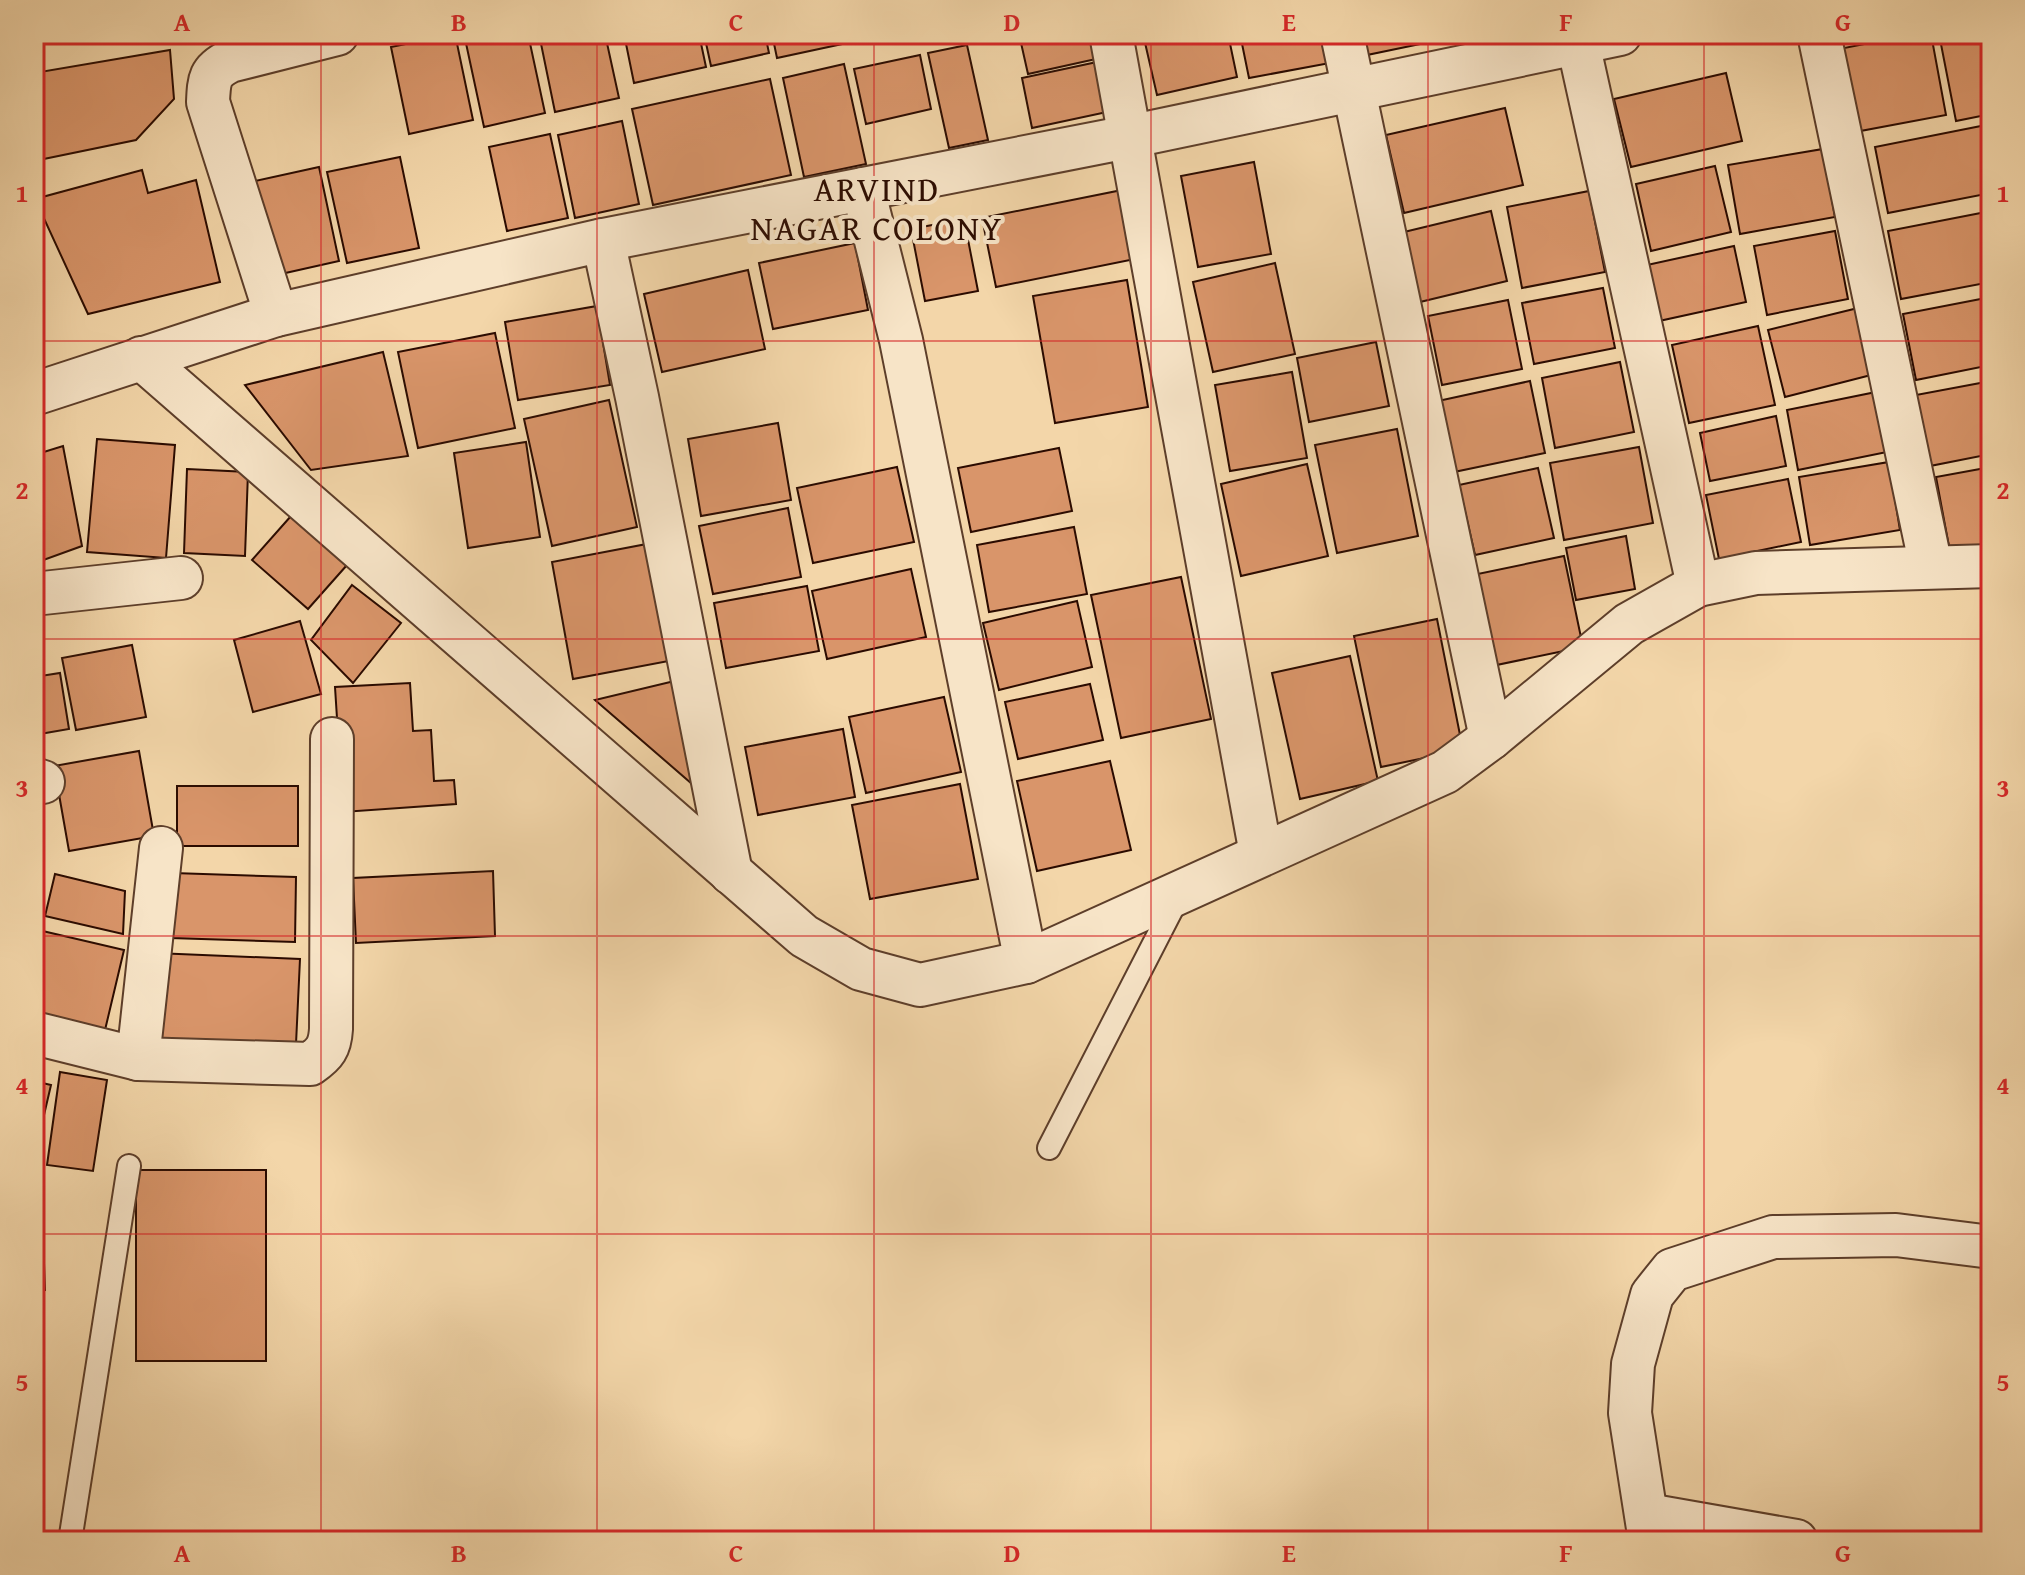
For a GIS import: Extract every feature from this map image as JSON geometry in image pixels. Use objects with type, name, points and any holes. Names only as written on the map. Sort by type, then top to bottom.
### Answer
[{"type":"street","points":[[276,315],[208,102],[208,82],[216,68],[270,42],[337,34]]},
{"type":"street","points":[[1111,34],[1261,854]]},
{"type":"street","points":[[1342,34],[1491,738]]},
{"type":"street","points":[[34,394],[276,315],[603,240],[1128,137],[1577,38],[1620,34]]},
{"type":"street","points":[[1819,34],[1931,567]]},
{"type":"street","points":[[1577,38],[1698,585]]},
{"type":"street","points":[[863,189],[901,340],[1026,962]]},
{"type":"street","points":[[603,240],[731,873]]},
{"type":"street","points":[[141,358],[804,936],[861,969],[920,985],[1026,962],[1445,772],[1629,624],[1698,585],[1756,573],[1991,566]]},
{"type":"street","points":[[34,594],[181,578]]},
{"type":"street","points":[[34,1033],[138,1059],[310,1064],[324,1055],[330,1044],[331,1029],[332,739]]},
{"type":"street","points":[[138,1059],[161,848]]},
{"type":"street","points":[[1796,1541],[1648,1528],[1630,1413],[1633,1364],[1652,1295],[1672,1270],[1773,1237],[1896,1235],[1991,1247]]},
{"type":"lane","points":[[1049,1148],[1181,891]]},
{"type":"lane","points":[[70,1541],[129,1166]]},
{"type":"building","points":[[455,34],[473,120],[409,134],[391,47]]},
{"type":"building","points":[[464,34],[528,34],[545,113],[484,127]]},
{"type":"building","points":[[539,34],[605,34],[619,98],[555,112]]},
{"type":"building","points":[[624,34],[699,34],[706,67],[634,83]]},
{"type":"building","points":[[704,34],[765,34],[769,53],[711,66]]},
{"type":"building","points":[[772,34],[889,34],[777,58]]},
{"type":"building","points":[[1019,34],[1091,34],[1096,59],[1028,74]]},
{"type":"building","points":[[1143,34],[1228,34],[1237,77],[1157,95]]},
{"type":"building","points":[[1240,34],[1324,34],[1330,63],[1249,78]]},
{"type":"building","points":[[1362,34],[1459,34],[1459,36],[1367,55]]},
{"type":"building","points":[[1915,34],[1931,34],[1946,115],[1855,132],[1839,49]]},
{"type":"building","points":[[1939,34],[1991,34],[1991,114],[1956,121]]},
{"type":"building","points":[[967,45],[988,140],[949,148],[928,53]]},
{"type":"building","points":[[170,50],[174,99],[136,140],[34,161],[34,73]]},
{"type":"building","points":[[920,55],[931,109],[866,124],[854,69]]},
{"type":"building","points":[[1097,62],[1107,112],[1032,128],[1022,78]]},
{"type":"building","points":[[844,64],[866,164],[804,177],[783,78]]},
{"type":"building","points":[[1726,73],[1742,141],[1631,167],[1614,99]]},
{"type":"building","points":[[770,79],[791,175],[653,205],[632,109]]},
{"type":"building","points":[[1505,108],[1523,185],[1404,213],[1386,135]]},
{"type":"building","points":[[622,121],[639,204],[575,218],[558,135]]},
{"type":"building","points":[[1991,124],[1991,193],[1888,213],[1875,147]]},
{"type":"building","points":[[550,134],[568,218],[507,231],[489,147]]},
{"type":"building","points":[[1823,149],[1835,217],[1740,234],[1728,165]]},
{"type":"building","points":[[400,157],[419,248],[347,263],[327,172]]},
{"type":"building","points":[[1254,162],[1271,254],[1198,267],[1181,176]]},
{"type":"building","points":[[1715,166],[1731,232],[1651,251],[1636,184]]},
{"type":"building","points":[[319,167],[339,261],[272,276],[251,182]]},
{"type":"building","points":[[142,170],[148,193],[196,180],[220,282],[88,314],[35,199]]},
{"type":"building","points":[[1122,190],[1135,259],[996,287],[982,218]]},
{"type":"building","points":[[1589,191],[1605,272],[1522,288],[1507,207]]},
{"type":"building","points":[[1491,211],[1507,281],[1420,302],[1404,232]]},
{"type":"building","points":[[1991,211],[1991,282],[1901,299],[1888,231]]},
{"type":"building","points":[[964,219],[978,291],[925,301],[911,229]]},
{"type":"building","points":[[1835,231],[1848,299],[1767,315],[1754,246]]},
{"type":"building","points":[[855,243],[868,310],[773,329],[759,263]]},
{"type":"building","points":[[1734,246],[1746,302],[1659,321],[1647,265]]},
{"type":"building","points":[[1275,263],[1295,354],[1213,372],[1193,282]]},
{"type":"building","points":[[748,270],[765,349],[662,372],[644,294]]},
{"type":"building","points":[[1127,280],[1148,407],[1055,423],[1033,296]]},
{"type":"building","points":[[1603,288],[1615,348],[1534,364],[1522,303]]},
{"type":"building","points":[[1991,297],[1991,365],[1916,380],[1903,314]]},
{"type":"building","points":[[1508,300],[1522,369],[1442,385],[1428,316]]},
{"type":"building","points":[[597,306],[610,385],[518,400],[505,322]]},
{"type":"building","points":[[1858,308],[1875,374],[1785,397],[1768,330]]},
{"type":"building","points":[[1758,326],[1775,405],[1689,423],[1672,345]]},
{"type":"building","points":[[495,333],[515,428],[418,448],[398,352]]},
{"type":"building","points":[[1376,342],[1389,406],[1309,422],[1297,358]]},
{"type":"building","points":[[383,352],[408,456],[311,470],[245,385]]},
{"type":"building","points":[[1620,362],[1634,432],[1555,448],[1542,378]]},
{"type":"building","points":[[1292,372],[1307,458],[1230,471],[1215,385]]},
{"type":"building","points":[[1530,381],[1545,453],[1454,472],[1438,401]]},
{"type":"building","points":[[1991,381],[1991,454],[1930,466],[1916,395]]},
{"type":"building","points":[[1876,392],[1887,452],[1798,470],[1787,410]]},
{"type":"building","points":[[609,400],[637,527],[552,546],[524,419]]},
{"type":"building","points":[[1776,416],[1786,466],[1710,481],[1700,433]]},
{"type":"building","points":[[778,423],[791,500],[701,516],[688,439]]},
{"type":"building","points":[[1397,429],[1418,536],[1337,553],[1315,445]]},
{"type":"building","points":[[97,439],[175,445],[166,558],[87,552]]},
{"type":"building","points":[[526,442],[540,537],[468,548],[454,453]]},
{"type":"building","points":[[63,446],[82,546],[38,562],[34,550],[34,455]]},
{"type":"building","points":[[1639,447],[1653,523],[1564,540],[1550,463]]},
{"type":"building","points":[[1059,448],[1072,511],[971,532],[958,468]]},
{"type":"building","points":[[1889,462],[1900,530],[1810,545],[1799,477]]},
{"type":"building","points":[[1307,464],[1328,556],[1241,576],[1221,484]]},
{"type":"building","points":[[897,467],[914,542],[813,563],[797,488]]},
{"type":"building","points":[[1991,467],[1991,544],[1950,552],[1936,477]]},
{"type":"building","points":[[1538,468],[1554,538],[1475,555],[1459,485]]},
{"type":"building","points":[[187,469],[248,472],[245,556],[184,553]]},
{"type":"building","points":[[1788,479],[1801,542],[1719,559],[1706,495]]},
{"type":"building","points":[[788,508],[801,577],[713,594],[699,526]]},
{"type":"building","points":[[291,516],[347,565],[308,609],[252,560]]},
{"type":"building","points":[[1074,527],[1087,594],[989,612],[977,545]]},
{"type":"building","points":[[1626,536],[1635,589],[1576,600],[1566,548]]},
{"type":"building","points":[[652,543],[674,660],[573,679],[552,562]]},
{"type":"building","points":[[1564,556],[1583,647],[1487,667],[1468,576]]},
{"type":"building","points":[[911,569],[926,637],[827,659],[812,591]]},
{"type":"building","points":[[1181,577],[1211,719],[1121,738],[1091,595]]},
{"type":"building","points":[[352,585],[401,623],[353,683],[311,640]]},
{"type":"building","points":[[807,586],[819,651],[726,668],[714,603]]},
{"type":"building","points":[[1077,601],[1092,667],[999,690],[983,623]]},
{"type":"building","points":[[1437,619],[1463,750],[1381,767],[1354,636]]},
{"type":"building","points":[[300,621],[321,694],[253,712],[234,640]]},
{"type":"building","points":[[132,645],[146,717],[76,730],[62,658]]},
{"type":"building","points":[[1350,656],[1378,781],[1300,799],[1272,673]]},
{"type":"building","points":[[60,673],[69,729],[34,735],[34,677]]},
{"type":"building","points":[[687,678],[699,790],[595,700]]},
{"type":"building","points":[[410,683],[413,731],[431,730],[434,781],[454,780],[456,804],[343,812],[335,687]]},
{"type":"building","points":[[1090,684],[1103,740],[1018,759],[1005,702]]},
{"type":"building","points":[[944,697],[961,772],[866,793],[849,717]]},
{"type":"building","points":[[843,729],[855,797],[758,815],[745,747]]},
{"type":"building","points":[[139,751],[154,836],[69,851],[54,766]]},
{"type":"building","points":[[1110,761],[1131,850],[1037,871],[1017,781]]},
{"type":"building","points":[[960,784],[978,879],[870,899],[852,805]]},
{"type":"building","points":[[177,786],[298,786],[298,846],[177,846]]},
{"type":"building","points":[[493,871],[495,936],[356,943],[353,878]]},
{"type":"building","points":[[173,873],[296,877],[295,942],[171,938]]},
{"type":"building","points":[[55,874],[125,891],[123,934],[45,916]]},
{"type":"building","points":[[34,929],[124,950],[105,1030],[34,1014]]},
{"type":"building","points":[[155,953],[300,959],[296,1044],[151,1038]]},
{"type":"building","points":[[60,1072],[107,1080],[93,1171],[47,1165]]},
{"type":"building","points":[[34,1081],[51,1085],[34,1158]]},
{"type":"building","points":[[136,1170],[266,1170],[266,1361],[136,1361]]},
{"type":"building","points":[[34,1183],[41,1183],[45,1290],[34,1291]]},
{"type":"district","name":"ARVIND NAGAR COLONY","points":[[877,208]]}]
